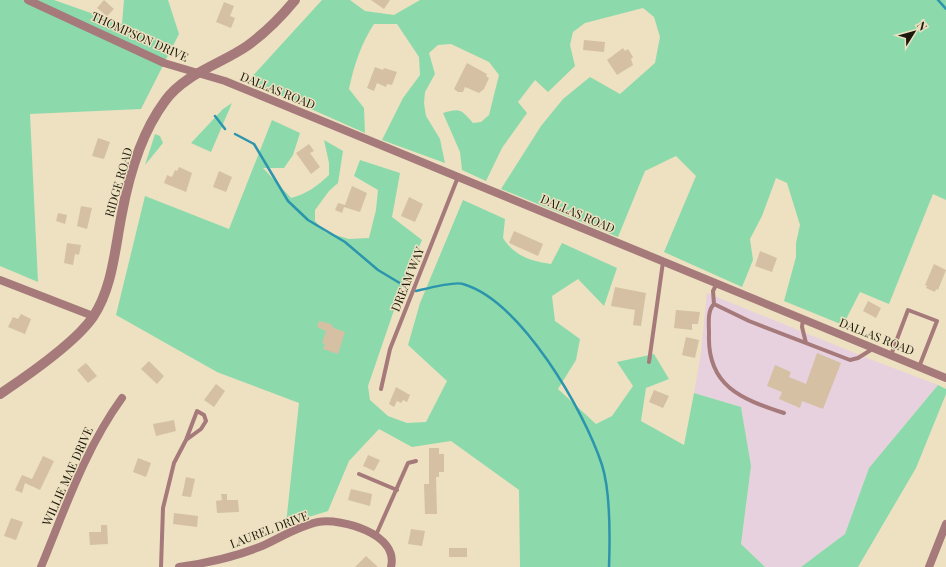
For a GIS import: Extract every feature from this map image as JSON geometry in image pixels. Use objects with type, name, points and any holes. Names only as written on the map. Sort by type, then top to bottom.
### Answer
[{"type":"street","name":"THOMPSON DRIVE","points":[[28,0],[90,27],[164,63],[199,74]]},
{"type":"street","name":"RIDGE ROAD","points":[[0,394],[70,341],[93,316],[108,282],[132,171],[148,132],[164,101],[178,86],[246,46],[258,37],[295,0]]},
{"type":"street","name":"DALLAS ROAD","points":[[199,74],[225,81],[946,378]]},
{"type":"street","points":[[0,280],[93,316]]},
{"type":"street","name":"WILLIE MAE DRIVE","points":[[41,567],[86,456],[122,398]]},
{"type":"street","name":"LAUREL DRIVE","points":[[179,567],[234,556],[318,522],[347,525],[376,535]]},
{"type":"street","points":[[929,567],[946,524]]},
{"type":"street","points":[[376,535],[389,550],[392,558],[391,567]]},
{"type":"lane","name":"DREAM WAY","points":[[381,389],[390,349],[458,177]]},
{"type":"lane","points":[[649,362],[663,261]]},
{"type":"lane","points":[[717,283],[712,291],[714,304],[711,307],[709,318],[708,349],[717,375],[741,396],[755,404],[784,413]]},
{"type":"lane","points":[[714,304],[749,321],[850,360],[858,358],[875,348]]},
{"type":"lane","points":[[891,355],[908,310],[937,321],[920,367]]},
{"type":"lane","points":[[803,319],[802,327],[806,343]]},
{"type":"lane","points":[[161,567],[163,508],[174,463],[186,440],[197,411],[204,415],[206,421],[201,429],[186,440]]},
{"type":"lane","points":[[376,535],[408,463],[416,461]]},
{"type":"lane","points":[[359,474],[396,490]]},
{"type":"shaded area","points":[[707,293],[938,385],[869,468],[845,534],[801,567],[765,567],[741,544],[751,466],[741,407],[694,393],[701,353]]},
{"type":"green space","points":[[0,0],[54,0],[122,24],[124,0],[168,0],[179,34],[141,109],[30,114],[38,282],[0,266]]},
{"type":"green space","points":[[322,0],[350,0],[365,11],[394,15],[420,0],[946,0],[946,200],[933,194],[889,304],[860,292],[843,325],[784,301],[796,257],[796,243],[800,225],[787,183],[776,178],[762,216],[750,239],[753,260],[742,287],[664,252],[696,176],[676,156],[645,171],[618,237],[501,189],[541,126],[563,99],[590,77],[620,94],[655,63],[660,37],[654,17],[643,8],[585,23],[573,32],[570,45],[575,66],[548,92],[535,80],[518,102],[527,113],[502,148],[486,181],[462,170],[460,152],[443,113],[457,110],[463,112],[473,123],[481,122],[489,115],[499,75],[489,62],[451,44],[438,45],[429,53],[435,74],[425,92],[424,103],[426,116],[440,139],[445,163],[382,140],[403,98],[420,75],[419,57],[397,24],[374,24],[358,55],[353,72],[349,89],[364,108],[365,133],[248,81]]},
{"type":"green space","points":[[232,103],[211,152],[191,143],[223,109]]},
{"type":"green space","points":[[272,120],[300,133],[293,155],[284,168],[263,168],[291,198],[312,189],[329,175],[329,163],[324,140],[343,151],[338,183],[329,191],[315,210],[315,221],[325,232],[349,239],[369,238],[376,210],[378,190],[354,176],[360,160],[400,173],[392,217],[422,240],[403,284],[368,386],[370,400],[388,416],[407,423],[426,422],[447,381],[408,345],[420,303],[463,200],[505,219],[503,238],[512,249],[524,257],[551,264],[562,243],[617,268],[604,306],[578,279],[552,296],[555,321],[580,339],[576,360],[558,389],[596,424],[612,416],[633,386],[617,362],[654,354],[669,379],[646,388],[641,421],[684,445],[694,393],[741,407],[751,466],[741,544],[765,567],[520,567],[519,490],[451,441],[412,447],[379,429],[349,461],[328,511],[286,524],[299,403],[217,372],[116,315],[145,196],[229,229]]},
{"type":"green space","points":[[155,134],[160,136],[163,143],[145,165]]},
{"type":"green space","points":[[938,385],[946,389],[946,394],[916,468],[858,567],[801,567],[845,534],[869,468]]},
{"type":"building","points":[[104,0],[114,9],[107,16],[97,8]]},
{"type":"building","points":[[371,0],[390,0],[384,9]]},
{"type":"building","points":[[224,2],[234,6],[230,16],[235,18],[231,28],[216,22]]},
{"type":"building","points":[[584,40],[605,42],[604,52],[583,50]]},
{"type":"building","points":[[623,48],[625,51],[628,49],[633,57],[631,59],[633,65],[617,75],[607,60]]},
{"type":"building","points":[[467,63],[487,74],[486,76],[489,78],[484,89],[479,93],[465,87],[463,92],[458,92],[454,89]]},
{"type":"building","points":[[375,67],[397,72],[392,85],[387,84],[386,87],[377,83],[374,91],[367,88]]},
{"type":"building","points":[[98,138],[110,142],[104,159],[92,156]]},
{"type":"building","points":[[309,144],[314,151],[310,153],[320,167],[311,174],[296,153]]},
{"type":"building","points":[[179,167],[192,173],[186,192],[164,183],[167,175],[172,177],[175,170],[177,171]]},
{"type":"building","points":[[219,171],[232,177],[226,192],[213,187]]},
{"type":"building","points":[[352,186],[367,193],[360,212],[344,207],[342,213],[335,210],[338,203],[345,205]]},
{"type":"building","points":[[409,197],[423,204],[415,222],[401,216]]},
{"type":"building","points":[[81,206],[92,208],[87,229],[77,226]]},
{"type":"building","points":[[58,213],[67,215],[65,224],[56,221]]},
{"type":"building","points":[[514,231],[543,244],[538,256],[509,243]]},
{"type":"building","points":[[67,243],[81,245],[79,255],[75,254],[73,265],[64,263]]},
{"type":"building","points":[[760,251],[777,258],[772,272],[755,266]]},
{"type":"building","points":[[934,264],[946,270],[938,290],[936,289],[935,292],[926,288],[927,286],[925,285]]},
{"type":"building","points":[[615,287],[646,293],[641,326],[633,325],[635,310],[611,306]]},
{"type":"building","points":[[868,301],[881,308],[876,318],[863,311]]},
{"type":"building","points":[[676,310],[700,312],[698,324],[692,324],[692,330],[674,328]]},
{"type":"building","points":[[21,314],[31,319],[25,334],[8,327],[13,317],[18,319]]},
{"type":"building","points":[[319,321],[331,324],[334,328],[345,332],[338,354],[323,349],[325,344],[322,343],[326,331],[317,327]]},
{"type":"building","points":[[686,337],[699,340],[695,358],[682,355]]},
{"type":"building","points":[[817,353],[841,363],[823,409],[802,401],[800,408],[779,399],[782,392],[767,386],[775,365],[791,372],[789,377],[806,384]]},
{"type":"building","points":[[149,361],[164,376],[157,384],[141,369]]},
{"type":"building","points":[[86,363],[97,376],[88,383],[77,370]]},
{"type":"building","points":[[216,384],[225,391],[214,407],[204,400]]},
{"type":"building","points":[[396,387],[410,395],[407,402],[403,400],[401,403],[397,401],[394,407],[389,404]]},
{"type":"building","points":[[654,390],[669,396],[663,408],[649,402]]},
{"type":"building","points":[[174,420],[176,431],[156,436],[153,424]]},
{"type":"building","points":[[429,448],[439,448],[439,454],[444,454],[444,472],[439,472],[439,477],[436,477],[437,514],[425,514],[424,484],[429,484]]},
{"type":"building","points":[[368,455],[380,460],[374,471],[363,466]]},
{"type":"building","points":[[43,456],[54,461],[40,490],[25,483],[22,493],[15,490],[22,475],[32,479]]},
{"type":"building","points":[[138,458],[151,463],[146,477],[133,472]]},
{"type":"building","points":[[186,477],[195,479],[191,497],[182,496]]},
{"type":"building","points":[[351,489],[372,494],[370,506],[348,500]]},
{"type":"building","points":[[221,494],[227,494],[227,500],[238,500],[239,512],[217,513],[216,501],[222,500]]},
{"type":"building","points":[[174,513],[198,516],[197,527],[173,524]]},
{"type":"building","points":[[11,518],[23,522],[16,540],[4,536]]},
{"type":"building","points":[[101,525],[107,525],[108,544],[90,545],[89,532],[101,532]]},
{"type":"building","points":[[411,529],[425,531],[422,546],[408,544]]},
{"type":"building","points":[[449,548],[467,548],[467,557],[449,557]]},
{"type":"building","points":[[366,556],[378,567],[355,567]]},
{"type":"waterway","points":[[938,0],[946,9]]},
{"type":"waterway","points":[[215,116],[225,129]]},
{"type":"waterway","points":[[235,134],[254,144],[288,201],[308,220],[345,242],[378,270],[408,288]]},
{"type":"waterway","points":[[416,291],[459,283],[485,294],[507,312],[528,334],[548,360],[581,416],[593,442],[605,475],[608,501],[609,567]]}]
